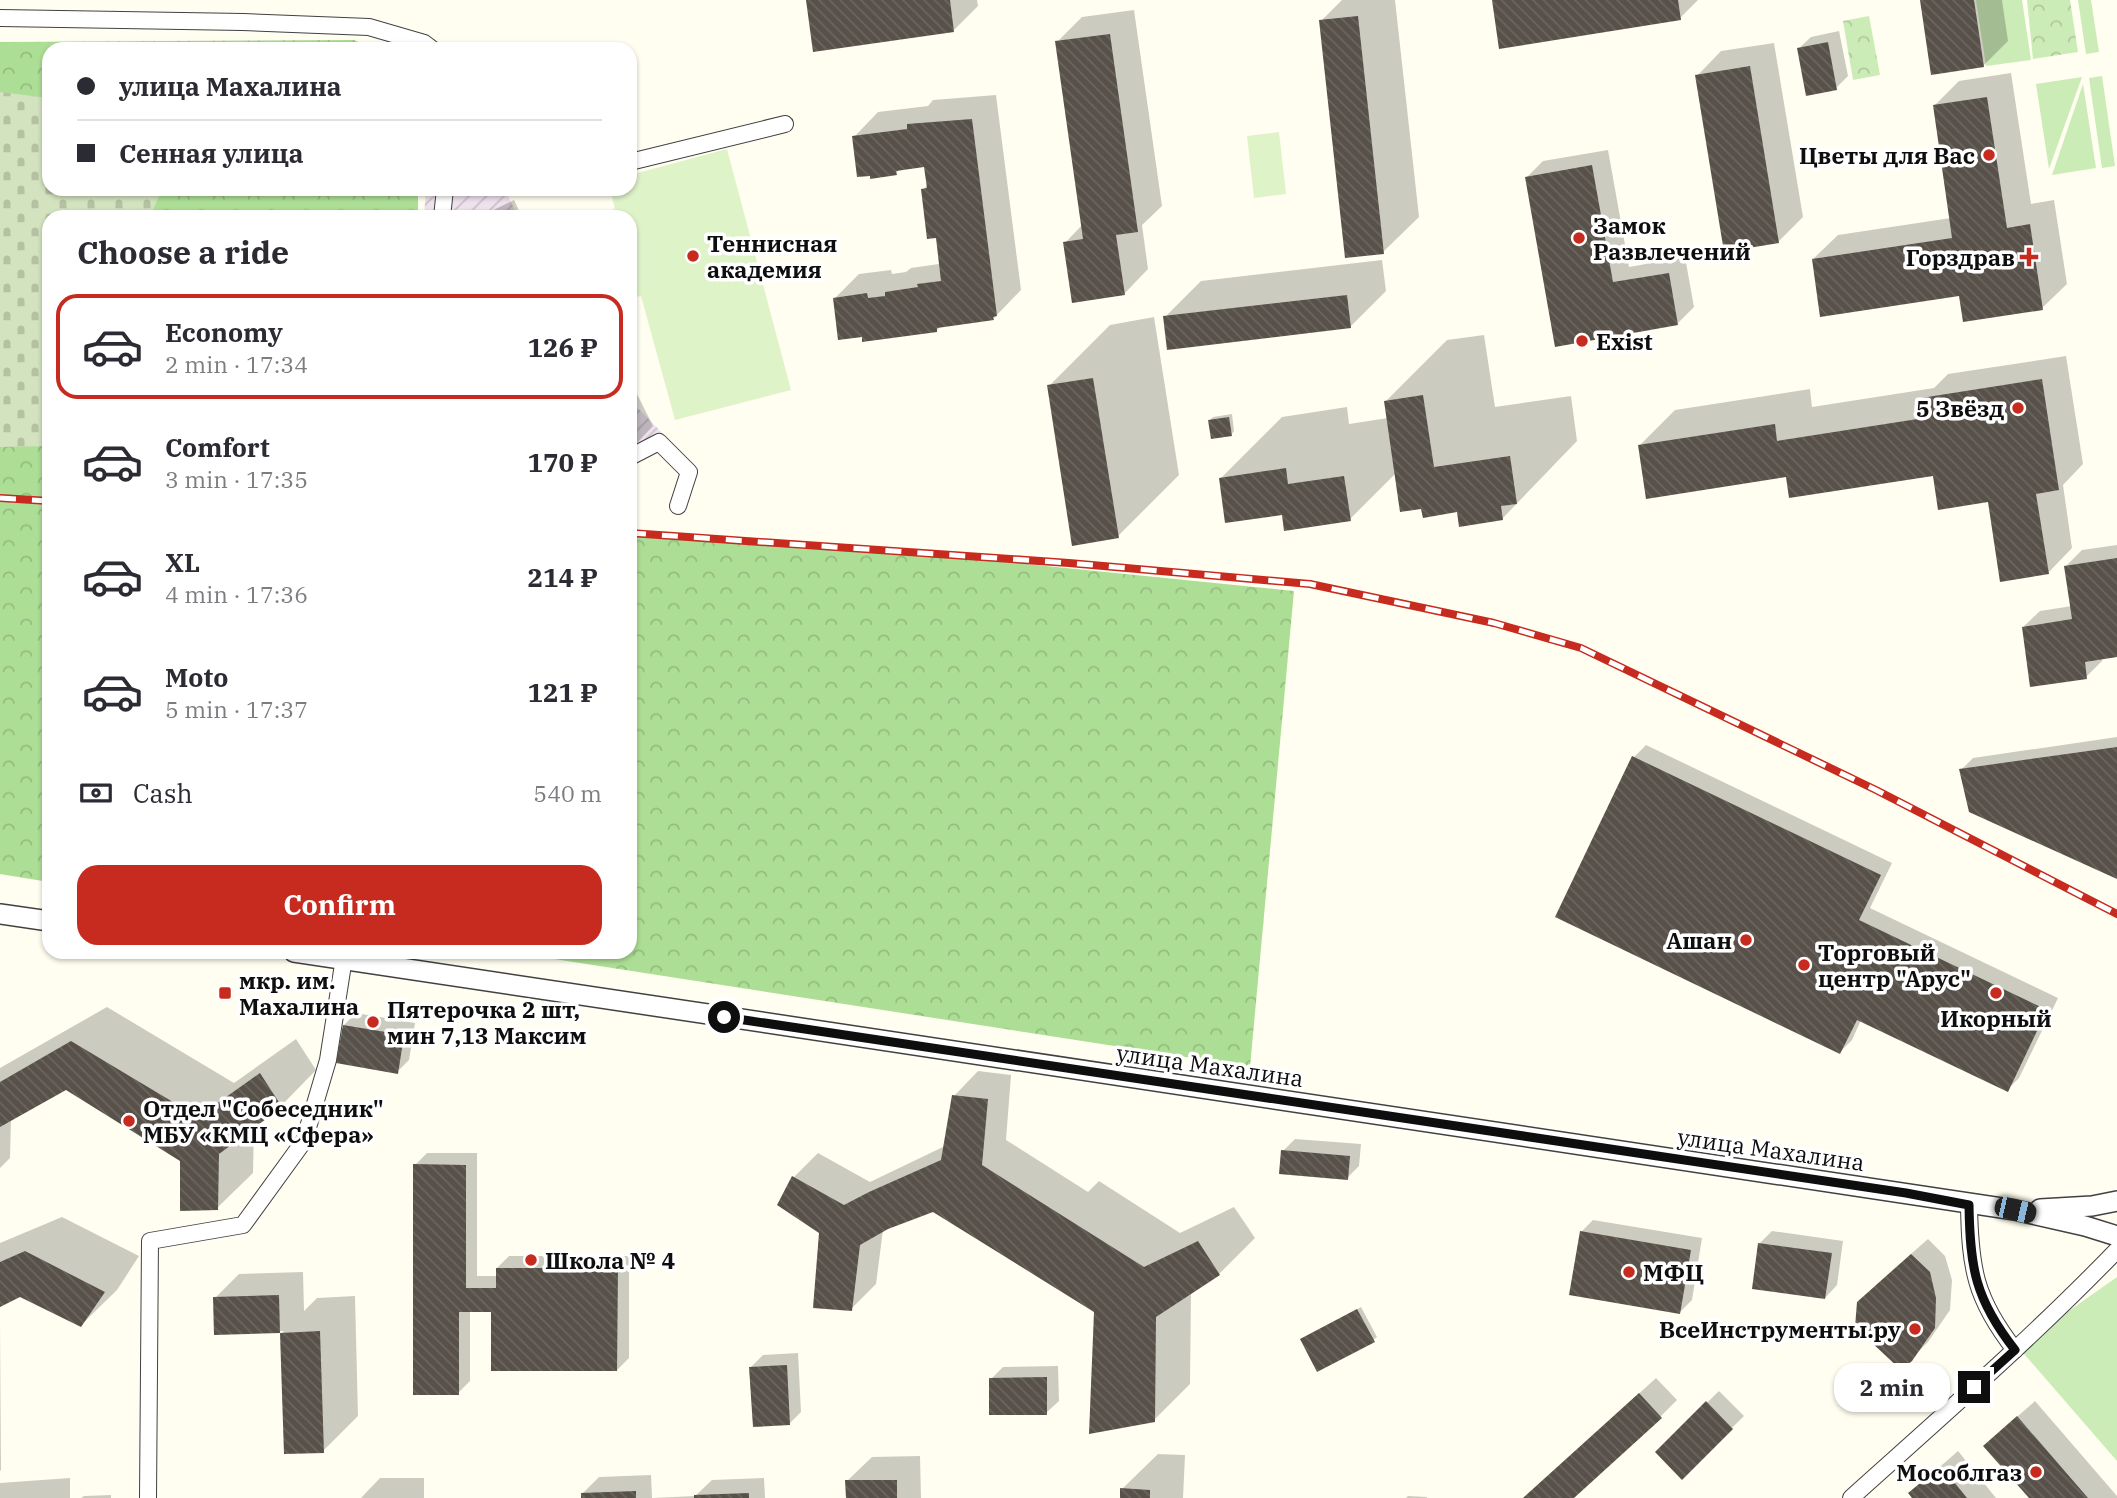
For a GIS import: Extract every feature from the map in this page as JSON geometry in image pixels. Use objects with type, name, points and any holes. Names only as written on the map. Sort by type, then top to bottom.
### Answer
[{"type":"street","points":[[0,18],[369,27],[421,42]]},
{"type":"street","points":[[637,160],[785,124]]},
{"type":"street","points":[[637,453],[659,442],[689,472],[678,506]]},
{"type":"street","points":[[0,914],[42,919]]},
{"type":"street","points":[[148,1498],[150,1241],[243,1225],[304,1141],[328,1060],[344,959]]},
{"type":"street","name":"улица Махалина","points":[[351,959],[2015,1210],[2117,1236]]},
{"type":"street","points":[[2015,1210],[2092,1206],[2117,1201]]},
{"type":"street","points":[[1969,1205],[1970,1242],[1978,1287],[1989,1313],[2015,1350]]},
{"type":"street","points":[[1851,1498],[2015,1350],[2117,1250]]},
{"type":"shaded area","points":[[426,196],[508,196],[515,210],[424,210]]},
{"type":"shaded area","points":[[637,407],[670,441],[637,461]]},
{"type":"green space","points":[[1976,0],[2022,0],[2031,60],[1986,66]]},
{"type":"green space","points":[[2027,0],[2070,0],[2078,52],[2033,59]]},
{"type":"green space","points":[[2078,0],[2091,0],[2099,52],[2086,54]]},
{"type":"green space","points":[[1869,16],[1880,75],[1853,80],[1843,21]]},
{"type":"green space","points":[[354,40],[358,42],[42,42],[42,196],[418,196],[418,210],[42,210],[42,881],[0,874],[0,42]]},
{"type":"green space","points":[[2102,76],[2115,166],[2102,168],[2089,78]]},
{"type":"green space","points":[[2082,77],[2049,169],[2036,84]]},
{"type":"green space","points":[[2083,84],[2096,168],[2052,175]]},
{"type":"green space","points":[[0,92],[42,97],[42,196],[159,196],[153,210],[42,210],[42,446],[0,447]]},
{"type":"green space","points":[[1279,132],[1286,194],[1254,198],[1247,136]]},
{"type":"green space","name":"Теннисная академия","points":[[727,149],[791,390],[675,420],[641,296],[637,297],[637,210],[611,210],[615,209],[612,196],[637,196],[637,173]]},
{"type":"green space","points":[[637,533],[849,546],[1294,591],[1250,1067],[554,959],[637,959]]},
{"type":"green space","points":[[2117,1277],[2117,1461],[2018,1347]]},
{"type":"building","points":[[806,0],[950,0],[954,32],[813,52]]},
{"type":"building","points":[[1492,0],[1678,0],[1681,20],[1499,49]]},
{"type":"building","points":[[1920,0],[1974,0],[1984,67],[1931,75]]},
{"type":"building","points":[[1358,16],[1384,254],[1345,258],[1319,20]]},
{"type":"building","points":[[1110,34],[1138,232],[1116,235],[1125,295],[1072,303],[1063,242],[1083,239],[1055,41]]},
{"type":"building","points":[[1828,42],[1837,90],[1806,96],[1797,48]]},
{"type":"building","points":[[1750,66],[1779,243],[1724,252],[1695,75]]},
{"type":"building","points":[[1987,97],[2007,228],[2030,224],[2043,310],[1963,322],[1959,296],[1820,317],[1812,259],[1952,238],[1933,105]]},
{"type":"building","points":[[972,119],[997,316],[993,317],[994,320],[937,328],[937,332],[862,342],[862,337],[838,340],[833,298],[867,293],[868,298],[885,296],[885,292],[941,281],[936,238],[927,239],[921,189],[927,188],[924,167],[896,171],[897,175],[870,179],[870,176],[857,177],[852,136],[907,129],[907,124]]},
{"type":"building","points":[[1592,165],[1613,282],[1669,273],[1678,325],[1555,347],[1525,177]]},
{"type":"building","points":[[1347,295],[1351,328],[1167,350],[1163,316]]},
{"type":"building","points":[[1093,378],[1119,538],[1072,546],[1047,385]]},
{"type":"building","points":[[2042,379],[2059,490],[2036,494],[2049,574],[2000,582],[1988,502],[1938,510],[1933,476],[1789,498],[1786,477],[1646,499],[1638,445],[1775,424],[1777,441],[1924,418],[1921,398]]},
{"type":"building","points":[[1423,395],[1434,467],[1510,456],[1517,504],[1501,506],[1503,520],[1459,527],[1457,512],[1423,518],[1421,509],[1400,512],[1384,401]]},
{"type":"building","points":[[1229,417],[1232,436],[1211,439],[1208,420]]},
{"type":"building","points":[[1286,468],[1288,484],[1344,476],[1351,521],[1284,531],[1282,515],[1225,523],[1219,478]]},
{"type":"building","points":[[2117,558],[2117,657],[2085,662],[2087,679],[2030,687],[2022,627],[2072,619],[2064,566]]},
{"type":"building","points":[[2117,747],[2117,879],[1969,812],[1959,769]]},
{"type":"building","name":"Торговый центр \"Арус\"","points":[[1632,756],[1881,875],[1859,920],[2047,1010],[2008,1092],[1857,1020],[1840,1054],[1555,917]]},
{"type":"building","points":[[343,1025],[404,1035],[398,1074],[336,1063]]},
{"type":"building","points":[[71,1041],[198,1117],[260,1073],[282,1107],[219,1154],[218,1210],[180,1211],[180,1161],[66,1090],[0,1127],[0,1082]]},
{"type":"building","points":[[952,1095],[988,1099],[982,1165],[1144,1267],[1198,1241],[1220,1275],[1156,1317],[1155,1422],[1089,1434],[1094,1312],[933,1212],[888,1229],[860,1245],[852,1311],[813,1308],[819,1233],[777,1205],[792,1176],[844,1205],[941,1160]]},
{"type":"building","points":[[1281,1150],[1350,1156],[1348,1180],[1279,1174]]},
{"type":"building","points":[[413,1164],[466,1165],[466,1288],[496,1288],[496,1268],[618,1268],[617,1371],[491,1371],[491,1312],[459,1312],[459,1395],[413,1395]]},
{"type":"building","points":[[1580,1231],[1691,1250],[1680,1314],[1569,1295]]},
{"type":"building","points":[[1758,1243],[1832,1253],[1825,1299],[1752,1289]]},
{"type":"building","points":[[25,1251],[105,1292],[81,1327],[20,1297],[0,1307],[0,1262]]},
{"type":"building","points":[[1911,1254],[1930,1272],[1936,1298],[1935,1328],[1912,1361],[1901,1370],[1855,1327],[1857,1302]]},
{"type":"building","points":[[279,1295],[280,1333],[214,1335],[213,1297]]},
{"type":"building","points":[[1357,1309],[1375,1342],[1317,1372],[1300,1339]]},
{"type":"building","points":[[320,1331],[324,1453],[284,1454],[280,1333]]},
{"type":"building","points":[[787,1365],[790,1425],[753,1427],[749,1367]]},
{"type":"building","points":[[1047,1377],[1047,1415],[989,1415],[989,1378]]},
{"type":"building","points":[[1639,1393],[1662,1418],[1574,1498],[1523,1498]]},
{"type":"building","points":[[1706,1401],[1733,1429],[1682,1480],[1655,1452]]},
{"type":"building","name":"Мособлгаз","points":[[2017,1416],[2088,1498],[2029,1498],[1983,1446]]},
{"type":"building","points":[[1941,1466],[1967,1498],[1912,1498],[1908,1493]]},
{"type":"building","points":[[845,1480],[897,1480],[897,1498],[846,1498]]},
{"type":"building","points":[[1120,1488],[1150,1490],[1150,1498],[1120,1498]]},
{"type":"building","points":[[636,1491],[636,1498],[581,1498],[581,1493]]},
{"type":"building","points":[[749,1493],[749,1498],[694,1498],[694,1495]]},
{"type":"railway","points":[[0,498],[42,501]]},
{"type":"railway","points":[[637,533],[1069,563],[1310,584],[1494,623],[1581,648],[1876,790],[2117,914]]},
{"type":"place","name":"Цветы для Вас","points":[[1989,155]]},
{"type":"place","name":"Замок Развлечений","points":[[1579,238]]},
{"type":"place","name":"Теннисная академия","points":[[693,256]]},
{"type":"place","name":"Горздрав","points":[[2029,257]]},
{"type":"place","name":"Exist","points":[[1582,341]]},
{"type":"place","name":"5 Звёзд","points":[[2018,408]]},
{"type":"place","name":"Ашан","points":[[1746,940]]},
{"type":"place","name":"Торговый центр \"Арус\"","points":[[1804,965]]},
{"type":"place","name":"мкр. им. Махалина","points":[[225,993]]},
{"type":"place","name":"Икорный","points":[[1996,993]]},
{"type":"place","name":"Пятерочка 2 шт, мин 7,13 Максим","points":[[373,1022]]},
{"type":"place","name":"Отдел \"Собеседник\" МБУ «КМЦ «Сфера»","points":[[129,1121]]},
{"type":"place","name":"Школа № 4","points":[[531,1260]]},
{"type":"place","name":"МФЦ","points":[[1629,1272]]},
{"type":"place","name":"ВсеИнструменты.ру","points":[[1915,1329]]},
{"type":"place","name":"Мособлгаз","points":[[2036,1472]]},
{"type":"route","points":[[724,1017],[1906,1193],[1969,1205],[1970,1242],[1978,1287],[1998,1329],[2015,1350],[1974,1387]]}]
